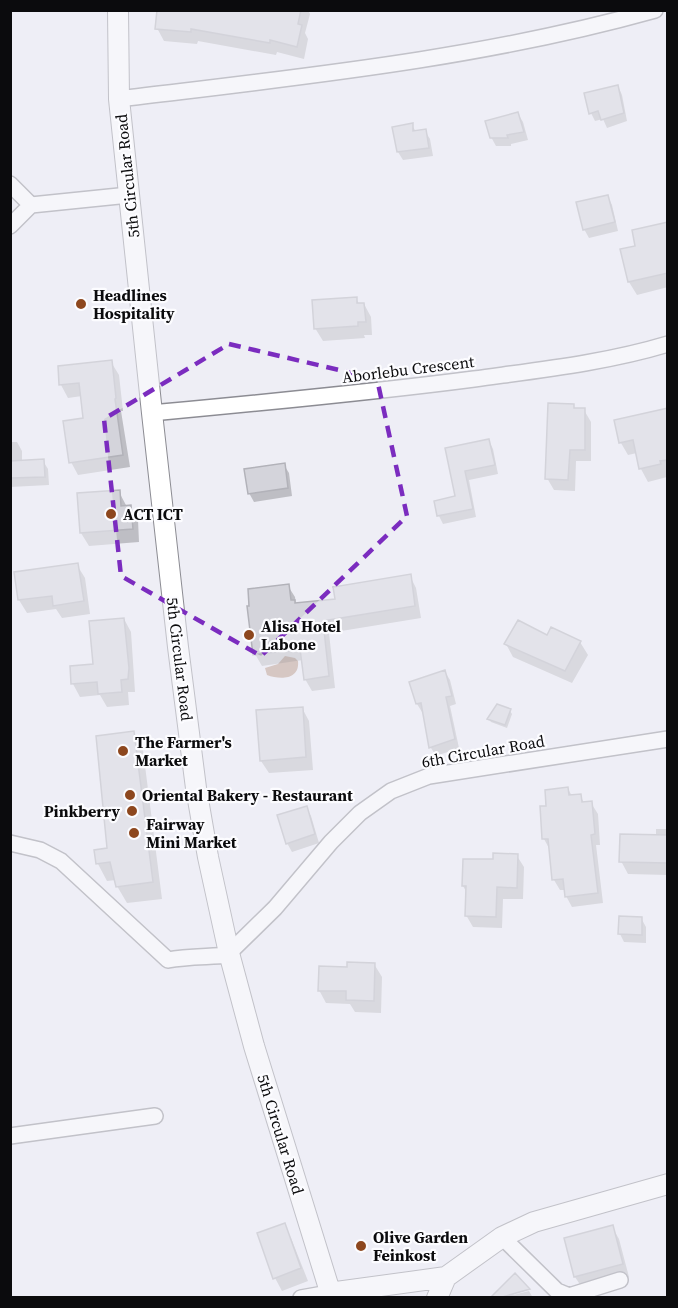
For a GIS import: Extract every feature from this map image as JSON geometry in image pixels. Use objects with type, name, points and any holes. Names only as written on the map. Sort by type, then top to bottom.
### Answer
[{"type":"street","name":"5th Circular Road","points":[[118,10],[119,99],[152,413],[196,788],[210,869],[229,954],[254,1046],[331,1295]]},
{"type":"street","points":[[119,99],[341,71],[511,45],[594,27],[655,10]]},
{"type":"street","points":[[10,184],[31,205]]},
{"type":"street","points":[[10,226],[31,205],[129,195]]},
{"type":"street","name":"Aborlebu Crescent","points":[[152,413],[365,393],[502,375],[607,359],[668,344]]},
{"type":"street","name":"6th Circular Road","points":[[229,954],[275,908],[331,842],[360,813],[391,790],[429,777],[668,739]]},
{"type":"street","points":[[10,843],[40,849],[61,861],[168,960],[229,954]]},
{"type":"street","points":[[10,1136],[155,1116]]},
{"type":"street","points":[[301,1298],[446,1277],[502,1237],[534,1222],[668,1184]]},
{"type":"street","points":[[502,1237],[557,1291],[569,1296],[620,1280]]},
{"type":"street","points":[[436,1298],[446,1277]]},
{"type":"highlighted area","points":[[229,344],[377,379],[407,516],[261,656],[121,576],[104,419]]},
{"type":"shaded area","points":[[285,656],[298,661],[296,672],[283,678],[267,675],[265,668],[278,664]]},
{"type":"building","points":[[157,10],[301,10],[298,24],[302,25],[297,47],[270,40],[270,43],[191,29],[191,32],[155,29]]},
{"type":"building","points":[[618,85],[624,113],[601,120],[598,111],[589,114],[584,93]]},
{"type":"building","points":[[518,112],[524,132],[507,135],[508,138],[490,138],[485,121]]},
{"type":"building","points":[[413,123],[413,131],[426,129],[429,148],[397,152],[392,127]]},
{"type":"building","points":[[608,195],[615,222],[583,230],[576,202]]},
{"type":"building","points":[[668,222],[668,273],[628,282],[620,249],[635,246],[632,230]]},
{"type":"building","points":[[357,297],[357,303],[364,303],[366,322],[358,322],[358,326],[314,329],[312,300]]},
{"type":"building","points":[[112,360],[123,455],[69,463],[63,421],[83,418],[79,383],[59,385],[58,366]]},
{"type":"building","points":[[548,403],[574,404],[574,408],[585,408],[585,450],[570,450],[568,480],[545,479]]},
{"type":"building","points":[[668,408],[668,460],[639,469],[633,440],[619,443],[614,420]]},
{"type":"building","points":[[489,439],[495,465],[465,471],[473,509],[437,516],[434,501],[455,496],[445,448]]},
{"type":"building","points":[[44,459],[45,477],[10,478],[10,461]]},
{"type":"building","points":[[285,463],[288,488],[248,494],[244,469]]},
{"type":"building","points":[[120,490],[121,506],[131,505],[133,529],[80,533],[77,493]]},
{"type":"building","points":[[78,563],[84,601],[53,606],[52,596],[18,600],[14,572]]},
{"type":"building","points":[[411,574],[415,606],[323,621],[329,676],[304,680],[300,649],[253,655],[247,606],[249,606],[248,589],[289,584],[291,600],[295,600],[295,603],[335,599],[333,587]]},
{"type":"building","points":[[124,618],[129,668],[128,679],[121,680],[122,692],[98,694],[97,682],[71,684],[70,666],[93,664],[89,621]]},
{"type":"building","points":[[518,620],[547,635],[551,627],[581,641],[565,671],[504,644]]},
{"type":"building","points":[[445,670],[452,696],[446,697],[455,739],[429,748],[421,703],[416,704],[409,682]]},
{"type":"building","points":[[497,704],[511,709],[505,725],[487,719]]},
{"type":"building","points":[[303,707],[306,757],[260,761],[256,710]]},
{"type":"building","points":[[134,731],[153,882],[116,887],[110,862],[96,864],[94,850],[107,848],[96,736]]},
{"type":"building","points":[[568,787],[569,795],[581,794],[582,802],[592,801],[595,834],[591,835],[598,893],[565,897],[563,879],[552,880],[548,839],[542,839],[540,806],[546,806],[545,790]]},
{"type":"building","points":[[307,806],[315,834],[286,844],[277,815]]},
{"type":"building","points":[[620,834],[668,835],[668,863],[619,862]]},
{"type":"building","points":[[493,853],[518,854],[517,888],[497,887],[496,917],[465,916],[466,886],[462,886],[463,859],[493,859]]},
{"type":"building","points":[[619,916],[642,917],[642,935],[618,934]]},
{"type":"building","points":[[347,962],[375,963],[374,1001],[346,1000],[346,991],[318,991],[319,966],[347,967]]},
{"type":"building","points":[[285,1223],[301,1268],[273,1279],[257,1233]]},
{"type":"building","points":[[613,1225],[623,1264],[574,1277],[564,1238]]},
{"type":"building","points":[[515,1273],[530,1289],[499,1298],[490,1298]]},
{"type":"place","name":"Headlines Hospitality","points":[[81,304]]},
{"type":"place","name":"ACT ICT","points":[[111,514]]},
{"type":"place","name":"Alisa Hotel Labone","points":[[249,635]]},
{"type":"place","name":"The Farmer's Market","points":[[123,751]]},
{"type":"place","name":"Oriental Bakery - Restaurant","points":[[130,795]]},
{"type":"place","name":"Pinkberry","points":[[132,811]]},
{"type":"place","name":"Fairway Mini Market","points":[[134,833]]},
{"type":"place","name":"Olive Garden Feinkost","points":[[361,1246]]}]
